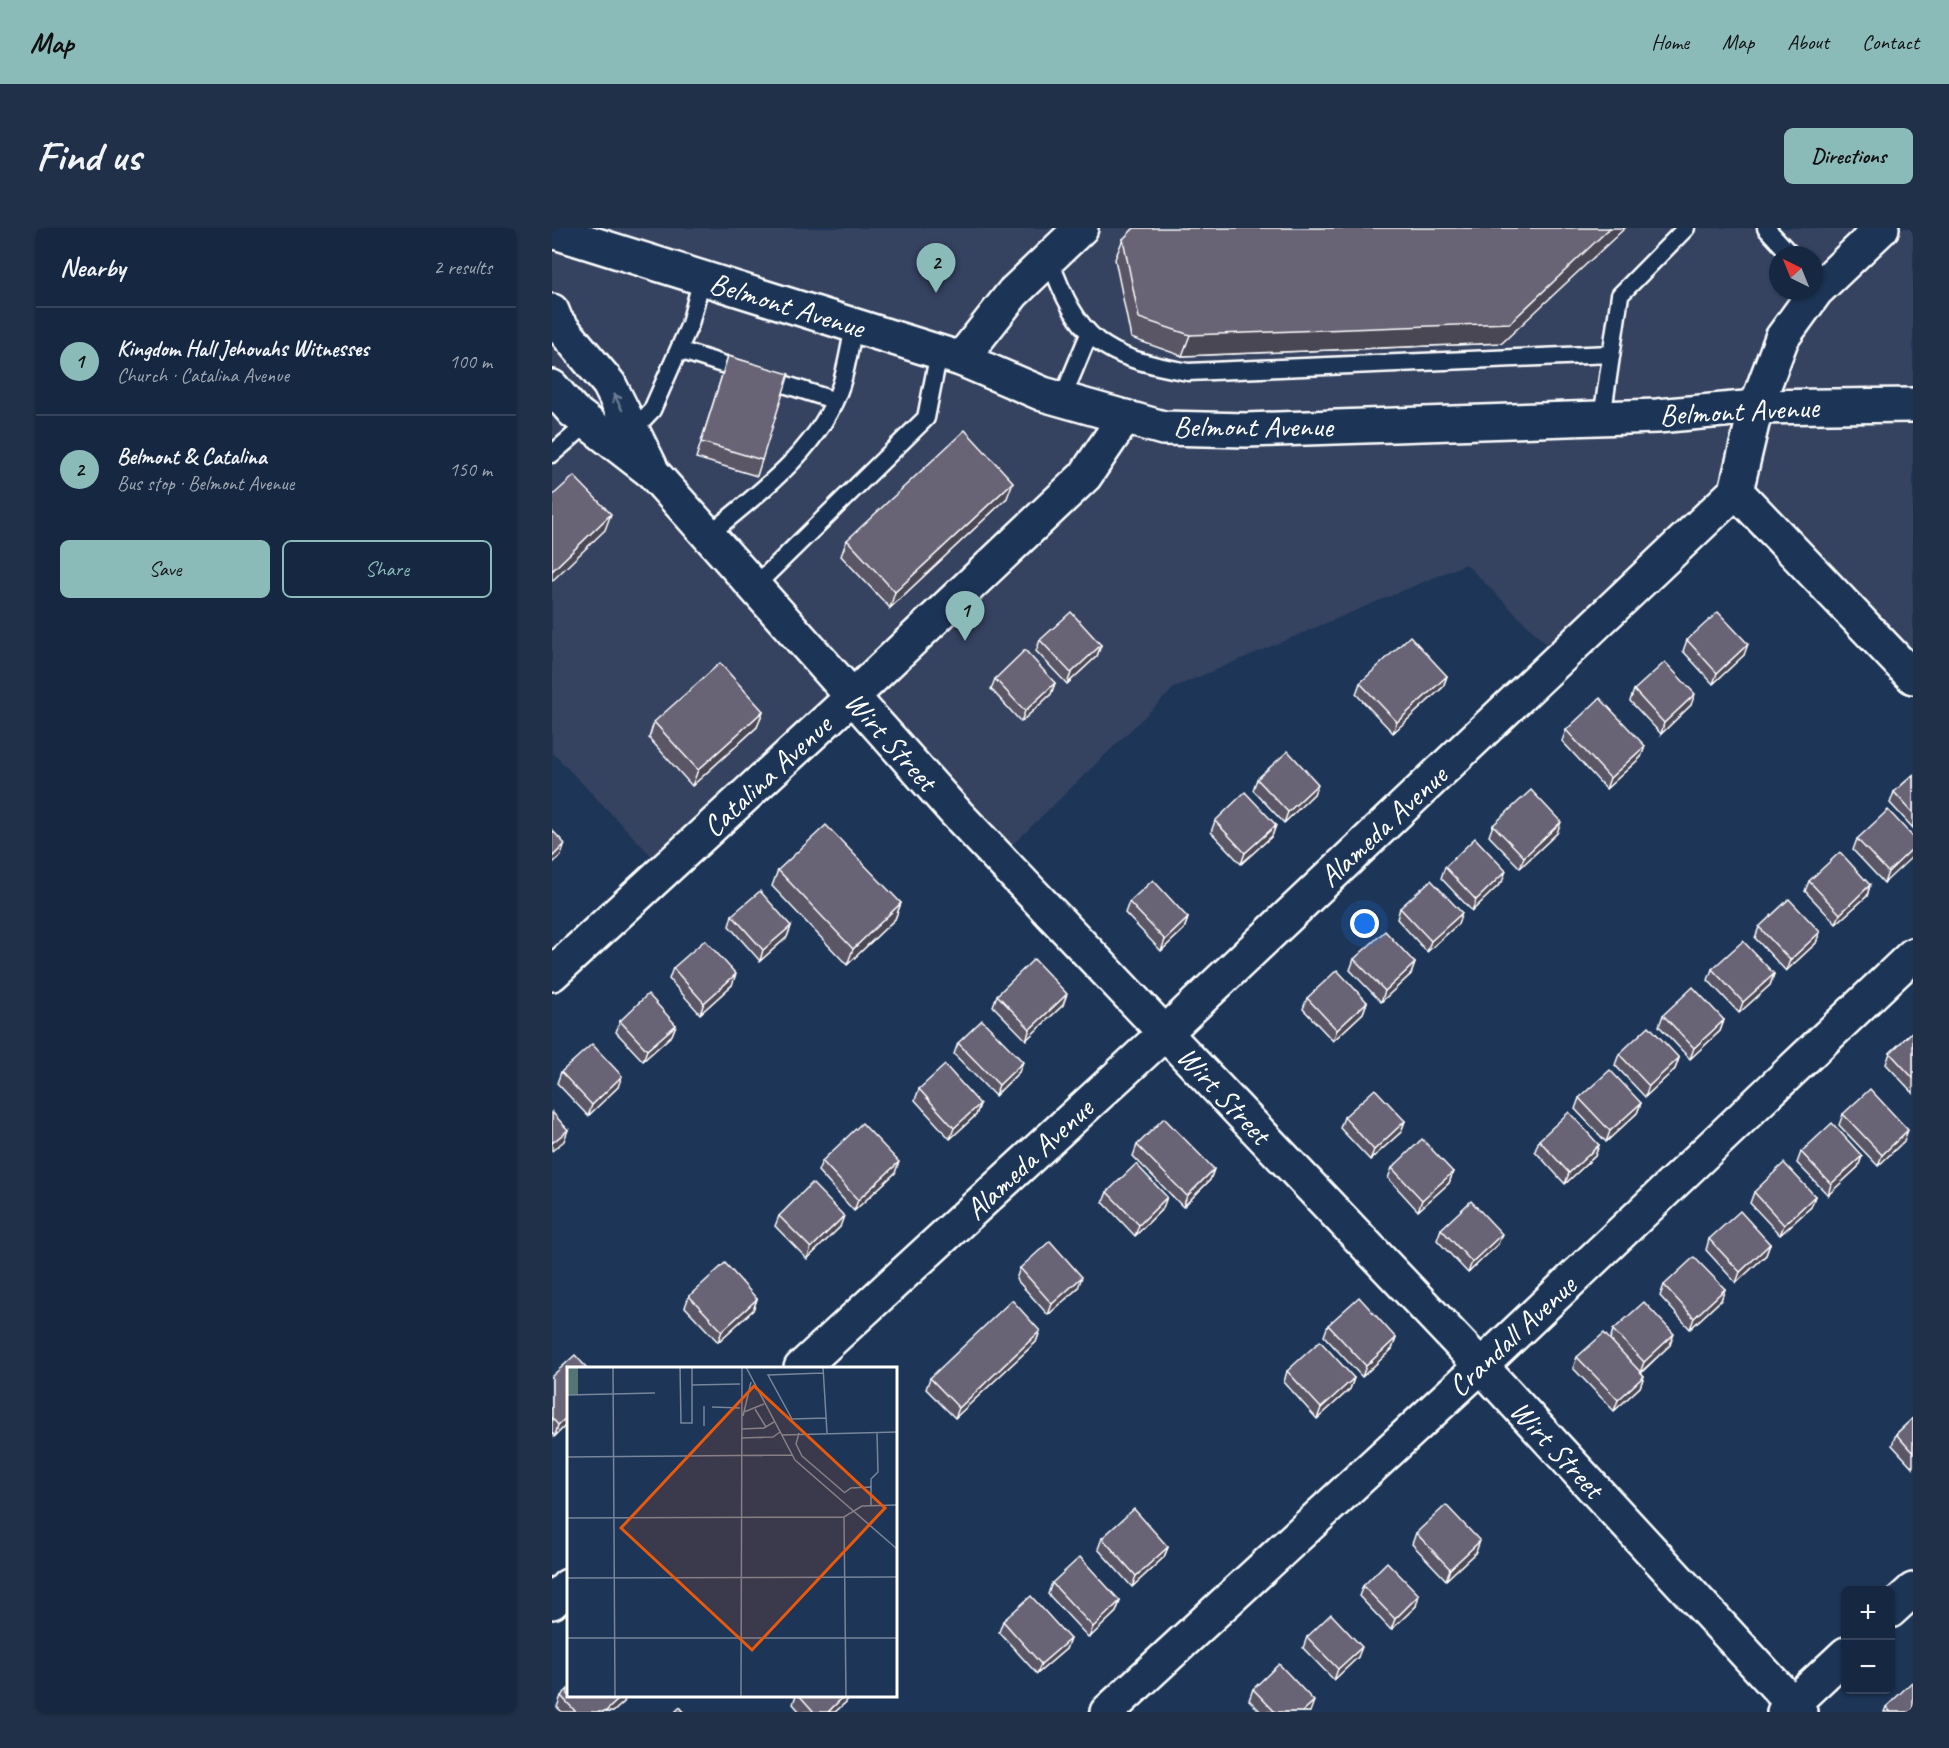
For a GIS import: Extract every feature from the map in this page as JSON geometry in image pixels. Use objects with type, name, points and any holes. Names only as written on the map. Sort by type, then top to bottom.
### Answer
[{"type":"street","points":[[950,356],[1081,228]]},
{"type":"street","points":[[1823,278],[1882,228]]},
{"type":"street","name":"Belmont Avenue","points":[[552,231],[950,356],[1062,399],[1163,428],[1190,430],[1602,418],[1756,407],[1913,405]]},
{"type":"street","points":[[1806,300],[1782,338],[1756,407],[1736,491],[1913,677]]},
{"type":"street","name":"Wirt Street","points":[[552,311],[556,321],[609,384],[653,473]]},
{"type":"street","name":"Wirt Street","points":[[552,387],[573,411],[653,473],[851,698],[957,814],[1481,1366],[1792,1709]]},
{"type":"street","name":"Catalina Avenue","points":[[552,974],[851,698],[1085,476],[1125,417]]},
{"type":"street","name":"Alameda Avenue","points":[[802,1367],[1165,1033],[1736,491]]},
{"type":"street","name":"Crandall Avenue","points":[[1107,1712],[1481,1366],[1913,955]]},
{"type":"street","points":[[552,1602],[567,1587]]},
{"type":"street","points":[[1895,1606],[1913,1590]]},
{"type":"street","points":[[1792,1709],[1841,1658]]},
{"type":"lane","points":[[1602,418],[1620,295],[1686,228]]},
{"type":"lane","points":[[1766,228],[1783,246]]},
{"type":"lane","points":[[1049,258],[1070,311],[1089,334],[1114,352],[1148,365],[1188,372],[1611,354]]},
{"type":"lane","points":[[632,431],[652,410],[690,324],[702,278]]},
{"type":"lane","points":[[708,535],[765,489],[800,452],[827,415],[841,385],[854,326]]},
{"type":"lane","points":[[1062,399],[1089,334]]},
{"type":"lane","points":[[679,350],[833,400]]},
{"type":"lane","points":[[754,587],[926,418],[950,356]]},
{"type":"lane","points":[[552,454],[588,423]]},
{"type":"shaded area","points":[[552,228],[1913,228],[1913,679],[1736,491],[1560,658],[1466,564],[1175,687],[999,858],[851,698],[665,870],[552,752]]},
{"type":"building","points":[[1134,228],[1610,228],[1510,323],[1190,335],[1139,318],[1123,239]]},
{"type":"building","points":[[728,356],[789,374],[762,460],[701,442]]},
{"type":"building","points":[[965,430],[1013,482],[895,592],[847,540]]},
{"type":"building","points":[[574,476],[611,514],[552,571],[552,496]]},
{"type":"building","points":[[1071,612],[1101,645],[1071,673],[1040,640]]},
{"type":"building","points":[[1718,612],[1748,644],[1717,673],[1687,640]]},
{"type":"building","points":[[1410,636],[1447,676],[1397,722],[1360,683]]},
{"type":"building","points":[[1025,650],[1055,683],[1025,711],[995,679]]},
{"type":"building","points":[[1665,662],[1695,694],[1664,723],[1634,690]]},
{"type":"building","points":[[720,663],[763,711],[698,770],[654,722]]},
{"type":"building","points":[[1600,698],[1645,746],[1610,778],[1566,730]]},
{"type":"building","points":[[1288,751],[1318,784],[1288,812],[1257,779]]},
{"type":"building","points":[[1913,775],[1913,813],[1894,792]]},
{"type":"building","points":[[1531,790],[1561,822],[1524,857],[1493,825]]},
{"type":"building","points":[[1245,792],[1276,825],[1245,853],[1215,821]]},
{"type":"building","points":[[1888,810],[1913,837],[1913,848],[1888,872],[1857,839]]},
{"type":"building","points":[[826,825],[901,903],[853,949],[778,870]]},
{"type":"building","points":[[552,830],[565,844],[552,857]]},
{"type":"building","points":[[1475,838],[1506,871],[1476,900],[1445,867]]},
{"type":"building","points":[[1840,852],[1870,885],[1840,914],[1809,881]]},
{"type":"building","points":[[1153,880],[1188,918],[1165,940],[1129,902]]},
{"type":"building","points":[[1431,880],[1462,913],[1431,941],[1400,908]]},
{"type":"building","points":[[760,891],[791,926],[763,950],[732,915]]},
{"type":"building","points":[[1789,899],[1820,932],[1790,960],[1759,927]]},
{"type":"building","points":[[1385,931],[1415,963],[1385,991],[1354,959]]},
{"type":"building","points":[[705,940],[736,974],[704,1003],[673,968]]},
{"type":"building","points":[[1743,941],[1774,974],[1743,1002],[1712,969]]},
{"type":"building","points":[[1034,959],[1067,994],[1030,1029],[997,995]]},
{"type":"building","points":[[1337,970],[1367,1002],[1337,1030],[1307,998]]},
{"type":"building","points":[[1693,987],[1724,1020],[1694,1048],[1663,1015]]},
{"type":"building","points":[[648,994],[676,1025],[647,1050],[620,1021]]},
{"type":"building","points":[[982,1020],[1023,1062],[999,1085],[958,1043]]},
{"type":"building","points":[[1649,1026],[1679,1058],[1649,1086],[1619,1054]]},
{"type":"building","points":[[1913,1031],[1913,1078],[1890,1053]]},
{"type":"building","points":[[592,1044],[622,1076],[592,1105],[561,1072]]},
{"type":"building","points":[[945,1065],[980,1104],[954,1128],[919,1089]]},
{"type":"building","points":[[1610,1070],[1641,1103],[1610,1131],[1579,1098]]},
{"type":"building","points":[[1375,1089],[1405,1121],[1374,1150],[1344,1117]]},
{"type":"building","points":[[1870,1089],[1908,1130],[1882,1155],[1843,1114]]},
{"type":"building","points":[[552,1112],[568,1130],[552,1143]]},
{"type":"building","points":[[1569,1112],[1599,1145],[1569,1173],[1539,1140]]},
{"type":"building","points":[[1164,1118],[1214,1169],[1187,1196],[1137,1145]]},
{"type":"building","points":[[862,1123],[899,1162],[858,1200],[822,1161]]},
{"type":"building","points":[[1832,1123],[1862,1156],[1831,1184],[1801,1152]]},
{"type":"building","points":[[1422,1139],[1453,1172],[1422,1200],[1392,1168]]},
{"type":"building","points":[[1784,1163],[1815,1196],[1784,1225],[1754,1192]]},
{"type":"building","points":[[1136,1164],[1167,1197],[1139,1225],[1107,1192]]},
{"type":"building","points":[[812,1183],[844,1216],[811,1248],[779,1216]]},
{"type":"building","points":[[1471,1201],[1502,1234],[1472,1262],[1441,1229]]},
{"type":"building","points":[[1740,1211],[1770,1244],[1740,1272],[1709,1239]]},
{"type":"building","points":[[1050,1241],[1082,1277],[1052,1304],[1020,1268]]},
{"type":"building","points":[[1694,1257],[1725,1289],[1694,1318],[1664,1285]]},
{"type":"building","points":[[725,1263],[757,1299],[722,1331],[689,1296]]},
{"type":"building","points":[[1359,1297],[1396,1338],[1366,1366],[1328,1325]]},
{"type":"building","points":[[1012,1300],[1040,1331],[959,1408],[930,1378]]},
{"type":"building","points":[[1644,1302],[1674,1334],[1644,1362],[1613,1330]]},
{"type":"building","points":[[1604,1333],[1644,1376],[1618,1400],[1577,1357]]},
{"type":"building","points":[[1320,1341],[1354,1378],[1321,1408],[1287,1371]]},
{"type":"building","points":[[575,1355],[586,1367],[567,1367],[567,1417],[558,1425],[552,1418],[552,1376]]},
{"type":"building","points":[[1913,1418],[1913,1453],[1896,1434]]},
{"type":"building","points":[[1446,1505],[1480,1541],[1450,1569],[1416,1533]]},
{"type":"building","points":[[1134,1509],[1168,1547],[1136,1576],[1102,1538]]},
{"type":"building","points":[[1080,1557],[1120,1601],[1093,1627],[1052,1583]]},
{"type":"building","points":[[1387,1562],[1419,1595],[1395,1619],[1363,1586]]},
{"type":"building","points":[[1031,1596],[1070,1639],[1041,1664],[1003,1621]]},
{"type":"building","points":[[1331,1614],[1362,1647],[1338,1669],[1307,1637]]},
{"type":"building","points":[[1279,1664],[1314,1701],[1302,1712],[1275,1712],[1253,1689]]},
{"type":"building","points":[[1912,1682],[1913,1712],[1891,1712],[1886,1707]]},
{"type":"building","points":[[567,1690],[567,1697],[621,1697],[605,1712],[576,1712],[561,1696]]},
{"type":"building","points":[[801,1697],[843,1697],[828,1712],[814,1712]]},
{"type":"place","name":"Belmont & Catalina","points":[[936,293]]},
{"type":"place","name":"Kingdom Hall Jehovahs Witnesses","points":[[965,641]]}]
